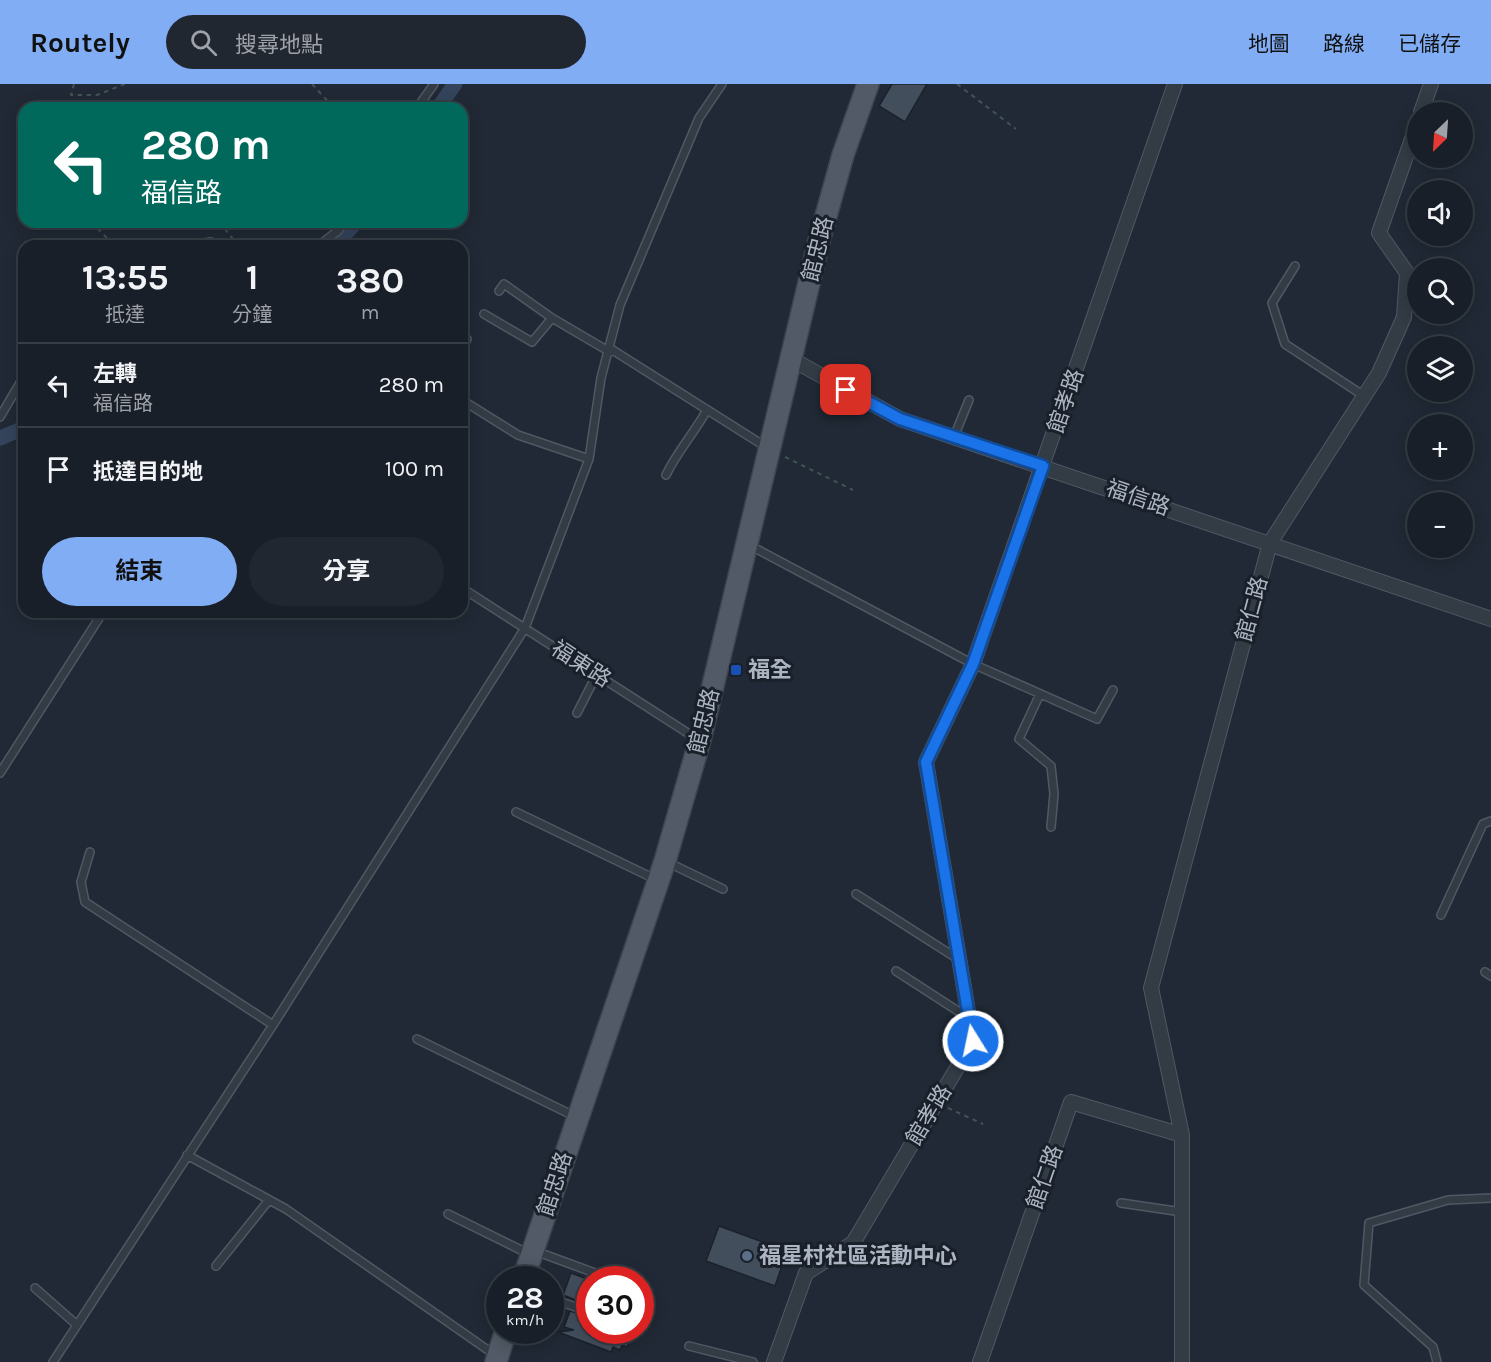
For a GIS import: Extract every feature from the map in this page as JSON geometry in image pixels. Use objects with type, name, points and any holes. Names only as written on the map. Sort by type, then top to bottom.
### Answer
[{"type":"main road","name":"館忠路","points":[[528,1266],[661,870],[700,740],[825,219],[843,155],[868,84]]},
{"type":"main road","points":[[500,1360],[503,1344]]},
{"type":"street","name":"館孝路","points":[[774,1362],[806,1273],[853,1243],[973,1041],[926,762],[973,664],[1175,84]]},
{"type":"street","points":[[1425,102],[1431,84]]},
{"type":"street","name":"館仁路","points":[[1182,1362],[1182,1135],[1151,988],[1270,543],[1379,373],[1404,316],[1407,273],[1379,233],[1407,153]]},
{"type":"street","name":"福信路","points":[[793,360],[900,419],[1491,619]]},
{"type":"street","name":"館仁路","points":[[980,1362],[1071,1102],[1182,1135]]},
{"type":"lane","points":[[421,102],[434,84]]},
{"type":"lane","points":[[53,1362],[273,1025],[525,628],[588,459],[602,378],[620,305],[699,118],[722,84]]},
{"type":"lane","points":[[326,240],[340,228]]},
{"type":"lane","points":[[1295,266],[1272,303],[1285,344],[1364,396]]},
{"type":"lane","points":[[499,291],[504,284],[552,318],[610,350],[771,450]]},
{"type":"lane","points":[[484,314],[532,342],[552,318]]},
{"type":"lane","points":[[0,417],[18,386]]},
{"type":"lane","points":[[954,437],[969,400]]},
{"type":"lane","points":[[468,404],[518,435],[588,459]]},
{"type":"lane","points":[[666,475],[675,455],[691,438],[707,410]]},
{"type":"lane","points":[[748,544],[973,664],[1096,719],[1113,690]]},
{"type":"lane","name":"福東路","points":[[468,592],[700,740]]},
{"type":"lane","points":[[0,773],[99,618]]},
{"type":"lane","points":[[577,713],[597,674]]},
{"type":"lane","points":[[1040,694],[1019,739],[1052,766],[1054,794],[1051,827]]},
{"type":"lane","points":[[516,812],[661,870],[723,889]]},
{"type":"lane","points":[[1441,915],[1484,824],[1491,821]]},
{"type":"lane","points":[[90,852],[81,882],[85,902],[273,1025]]},
{"type":"lane","points":[[856,894],[959,960]]},
{"type":"lane","points":[[896,971],[969,1018]]},
{"type":"lane","points":[[417,1039],[578,1118]]},
{"type":"lane","points":[[187,1155],[270,1200],[500,1360]]},
{"type":"lane","points":[[1437,1362],[1433,1347],[1364,1285],[1369,1223],[1448,1200],[1491,1198]]},
{"type":"lane","points":[[216,1266],[270,1200]]},
{"type":"lane","points":[[1121,1203],[1182,1212]]},
{"type":"lane","points":[[448,1214],[532,1253],[576,1267]]},
{"type":"lane","points":[[35,1288],[77,1325]]},
{"type":"lane","points":[[689,1346],[753,1362]]},
{"type":"path","points":[[74,84],[71,95],[97,95],[125,84]]},
{"type":"path","points":[[312,84],[328,102]]},
{"type":"path","points":[[957,84],[1016,129]]},
{"type":"path","points":[[97,228],[109,240]]},
{"type":"path","points":[[224,228],[234,240]]},
{"type":"path","points":[[771,450],[853,490]]},
{"type":"path","points":[[936,1102],[983,1124]]},
{"type":"building","points":[[892,84],[927,84],[905,122],[879,106]]},
{"type":"building","name":"福星村社區活動中心","points":[[719,1226],[787,1251],[775,1286],[706,1261]]},
{"type":"building","points":[[571,1273],[576,1275],[576,1300],[564,1295]]},
{"type":"building","points":[[570,1311],[576,1313],[576,1339],[564,1334],[564,1331],[574,1330],[564,1327]]},
{"type":"building","points":[[590,1344],[628,1344],[627,1347],[622,1345],[620,1350],[613,1347],[611,1352]]},
{"type":"waterway","points":[[442,102],[455,84]]},
{"type":"waterway","points":[[340,240],[351,228]]},
{"type":"waterway","points":[[0,438],[18,430]]},
{"type":"place","name":"福全","points":[[736,670]]},
{"type":"place","name":"福星村社區活動中心","points":[[747,1256]]},
{"type":"route","points":[[846,390],[900,419],[1043,466],[973,664],[926,762],[973,1041]]}]
